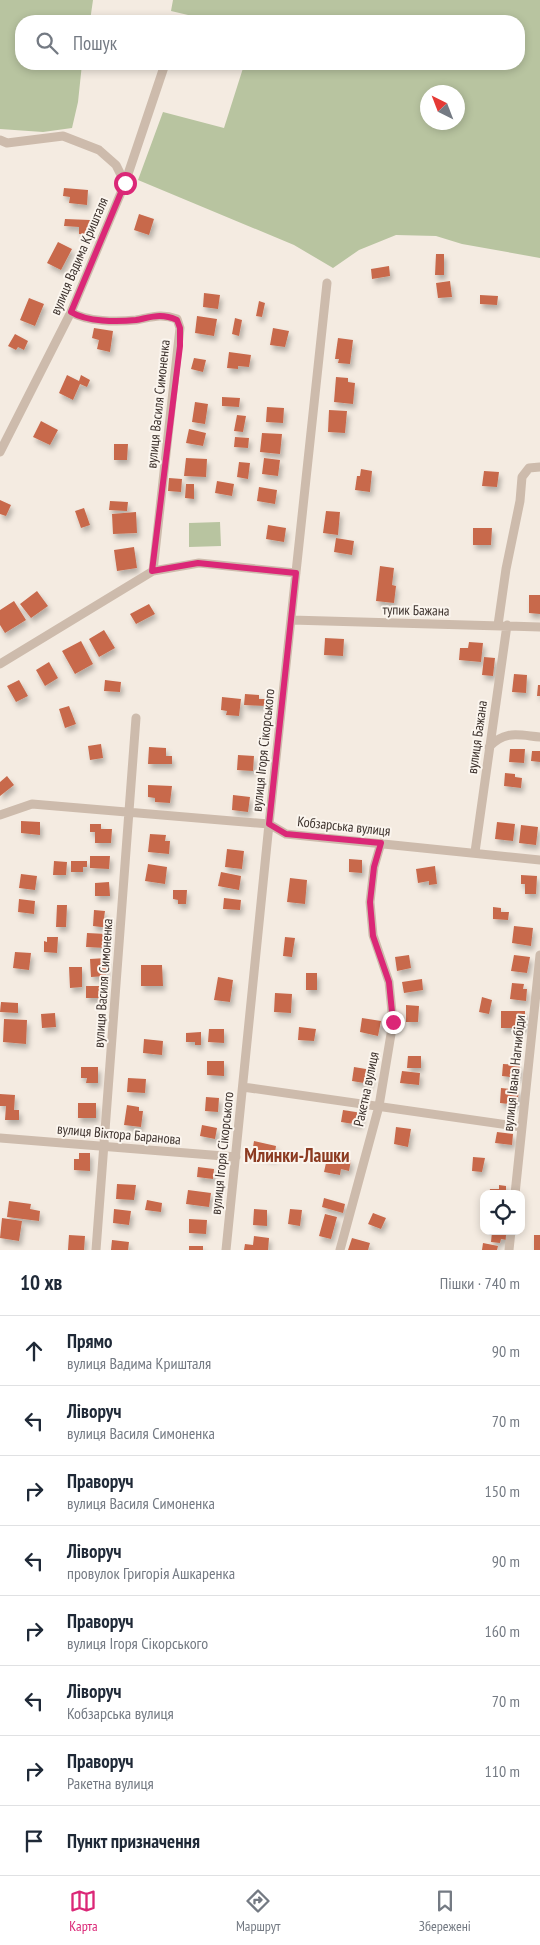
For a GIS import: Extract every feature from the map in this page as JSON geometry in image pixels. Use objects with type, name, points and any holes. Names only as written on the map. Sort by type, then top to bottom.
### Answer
[{"type":"street","name":"вулиця Вадима Кришталя","points":[[0,452],[71,312],[125,183],[163,70]]},
{"type":"street","points":[[0,140],[7,143],[63,136],[99,150],[116,165],[125,183]]},
{"type":"street","name":"вулиця Ігоря Сікорського","points":[[226,1250],[327,283]]},
{"type":"street","name":"вулиця Василя Симоненка","points":[[71,312],[77,316],[123,321],[156,315],[168,315],[177,320],[180,328],[180,346],[152,571]]},
{"type":"street","name":"вулиця Бажана","points":[[475,852],[503,625],[506,569],[520,502],[522,478],[529,468],[540,467]]},
{"type":"street","points":[[0,664],[152,571],[198,563],[296,573]]},
{"type":"street","name":"тупик Бажана","points":[[291,620],[540,627]]},
{"type":"street","name":"вулиця Василя Симоненка","points":[[96,1250],[136,718]]},
{"type":"street","points":[[489,747],[504,735],[540,737]]},
{"type":"street","name":"Кобзарська вулиця","points":[[0,816],[32,804],[129,814],[269,824],[286,834],[540,860]]},
{"type":"street","name":"Ракетна вулиця","points":[[340,1250],[378,1106],[393,1022],[389,982],[373,936],[370,902],[374,867],[381,843]]},
{"type":"street","name":"вулиця Івана Нагнибіди","points":[[515,1190],[540,955]]},
{"type":"street","points":[[243,1087],[522,1127]]},
{"type":"street","name":"вулиця Віктора Баранова","points":[[0,1138],[236,1157]]},
{"type":"street","points":[[509,1250],[511,1235]]},
{"type":"green space","points":[[0,0],[93,0],[91,15],[15,15],[15,70],[81,70],[78,102],[72,128],[43,132],[0,129]]},
{"type":"green space","points":[[173,0],[540,0],[540,258],[462,244],[436,236],[396,235],[359,250],[333,268],[294,245],[138,180],[163,112],[224,128],[242,70],[525,70],[525,15],[188,15],[171,11]]},
{"type":"green space","points":[[220,522],[221,546],[189,547],[189,523]]},
{"type":"building","points":[[64,188],[88,190],[87,205],[69,203],[70,197],[63,196]]},
{"type":"building","points":[[139,214],[154,219],[149,235],[134,230]]},
{"type":"building","points":[[65,219],[90,220],[89,234],[79,234],[79,227],[64,226]]},
{"type":"building","points":[[58,242],[72,249],[61,270],[47,263]]},
{"type":"building","points":[[436,254],[444,254],[444,275],[435,275]]},
{"type":"building","points":[[389,266],[390,276],[372,279],[371,269]]},
{"type":"building","points":[[450,281],[452,297],[438,298],[436,283]]},
{"type":"building","points":[[204,293],[220,295],[218,309],[203,307]]},
{"type":"building","points":[[480,295],[498,296],[497,305],[480,304]]},
{"type":"building","points":[[29,298],[44,304],[35,326],[20,320]]},
{"type":"building","points":[[259,301],[265,303],[262,317],[256,316]]},
{"type":"building","points":[[197,316],[217,319],[214,336],[195,333]]},
{"type":"building","points":[[235,318],[242,320],[239,336],[232,334]]},
{"type":"building","points":[[94,328],[113,331],[110,352],[97,349],[99,340],[92,338]]},
{"type":"building","points":[[273,328],[289,331],[285,347],[270,345]]},
{"type":"building","points":[[15,334],[28,341],[24,350],[18,347],[16,350],[8,346]]},
{"type":"building","points":[[338,338],[353,340],[350,364],[338,363],[339,359],[335,359]]},
{"type":"building","points":[[229,352],[251,355],[249,367],[227,368]]},
{"type":"building","points":[[194,358],[206,360],[203,372],[191,369]]},
{"type":"building","points":[[67,375],[79,381],[81,375],[90,380],[87,387],[80,384],[73,400],[59,393]]},
{"type":"building","points":[[336,377],[348,378],[348,382],[355,383],[353,404],[334,402]]},
{"type":"building","points":[[222,397],[240,398],[239,407],[222,406]]},
{"type":"building","points":[[195,402],[208,404],[205,424],[192,422]]},
{"type":"building","points":[[267,407],[284,408],[283,423],[266,422]]},
{"type":"building","points":[[329,410],[347,411],[345,433],[328,432]]},
{"type":"building","points":[[237,415],[246,416],[243,432],[234,431]]},
{"type":"building","points":[[41,421],[58,430],[50,445],[33,437]]},
{"type":"building","points":[[189,429],[206,433],[203,446],[186,443]]},
{"type":"building","points":[[262,433],[282,434],[280,454],[260,452]]},
{"type":"building","points":[[235,437],[249,438],[248,448],[234,447]]},
{"type":"building","points":[[114,444],[128,444],[127,460],[114,460]]},
{"type":"building","points":[[186,458],[207,459],[206,477],[184,476]]},
{"type":"building","points":[[264,458],[280,460],[278,476],[262,474]]},
{"type":"building","points":[[239,462],[250,463],[248,479],[237,477]]},
{"type":"building","points":[[361,469],[372,471],[370,492],[355,490],[357,476],[360,476]]},
{"type":"building","points":[[484,471],[499,472],[497,487],[482,486]]},
{"type":"building","points":[[169,478],[182,479],[181,492],[168,491]]},
{"type":"building","points":[[217,481],[234,484],[232,496],[215,493]]},
{"type":"building","points":[[186,484],[194,484],[194,499],[185,498]]},
{"type":"building","points":[[259,487],[277,490],[275,504],[257,501]]},
{"type":"building","points":[[0,500],[11,505],[6,516],[0,514]]},
{"type":"building","points":[[110,501],[128,502],[127,511],[109,510]]},
{"type":"building","points":[[84,508],[90,525],[81,528],[75,511]]},
{"type":"building","points":[[326,511],[340,512],[338,535],[323,533]]},
{"type":"building","points":[[136,512],[137,533],[113,534],[112,514]]},
{"type":"building","points":[[268,525],[286,528],[284,542],[266,539]]},
{"type":"building","points":[[473,528],[492,528],[491,545],[473,545]]},
{"type":"building","points":[[336,538],[354,541],[352,555],[334,552]]},
{"type":"building","points":[[134,547],[137,568],[117,571],[114,550]]},
{"type":"building","points":[[380,566],[394,568],[392,585],[396,586],[394,603],[376,601]]},
{"type":"building","points":[[37,591],[48,606],[31,618],[20,604]]},
{"type":"building","points":[[529,595],[540,595],[540,614],[529,613]]},
{"type":"building","points":[[14,601],[26,620],[5,633],[0,625],[0,610]]},
{"type":"building","points":[[149,604],[155,614],[136,624],[130,614]]},
{"type":"building","points":[[104,630],[115,648],[99,657],[89,639]]},
{"type":"building","points":[[325,638],[344,639],[343,656],[324,655]]},
{"type":"building","points":[[81,641],[93,664],[75,674],[62,651]]},
{"type":"building","points":[[469,642],[483,643],[481,662],[459,660],[460,648],[468,648]]},
{"type":"building","points":[[484,657],[495,658],[493,676],[482,675]]},
{"type":"building","points":[[49,662],[58,678],[45,686],[36,670]]},
{"type":"building","points":[[514,674],[527,675],[526,693],[512,692]]},
{"type":"building","points":[[19,680],[28,696],[16,702],[7,686]]},
{"type":"building","points":[[105,680],[121,682],[120,692],[104,691]]},
{"type":"building","points":[[538,685],[540,685],[540,696],[537,696]]},
{"type":"building","points":[[245,694],[259,695],[259,699],[265,699],[265,706],[244,705]]},
{"type":"building","points":[[222,697],[241,699],[239,716],[226,715],[227,711],[221,710]]},
{"type":"building","points":[[69,706],[76,724],[65,728],[59,709]]},
{"type":"building","points":[[101,744],[103,758],[90,760],[88,746]]},
{"type":"building","points":[[149,747],[166,748],[166,756],[172,756],[172,764],[148,764]]},
{"type":"building","points":[[510,749],[525,749],[524,763],[509,762]]},
{"type":"building","points":[[532,751],[540,751],[540,762],[531,761]]},
{"type":"building","points":[[238,755],[254,756],[253,771],[237,770]]},
{"type":"building","points":[[505,773],[515,774],[515,777],[522,778],[521,788],[504,786]]},
{"type":"building","points":[[7,776],[14,785],[0,796],[0,782]]},
{"type":"building","points":[[148,785],[172,786],[170,803],[155,802],[155,798],[148,797]]},
{"type":"building","points":[[233,795],[250,797],[248,812],[232,810]]},
{"type":"building","points":[[21,821],[40,822],[40,835],[21,833]]},
{"type":"building","points":[[497,822],[515,824],[513,841],[495,839]]},
{"type":"building","points":[[90,824],[101,824],[101,829],[112,829],[111,843],[95,843],[95,832],[90,832]]},
{"type":"building","points":[[521,825],[538,827],[536,845],[519,843]]},
{"type":"building","points":[[150,834],[166,835],[165,841],[170,841],[169,854],[148,852]]},
{"type":"building","points":[[227,849],[244,851],[242,869],[225,867]]},
{"type":"building","points":[[90,856],[110,856],[109,869],[90,868]]},
{"type":"building","points":[[349,859],[362,860],[362,873],[349,872]]},
{"type":"building","points":[[54,861],[67,862],[66,875],[53,875]]},
{"type":"building","points":[[71,861],[87,861],[87,867],[83,867],[83,872],[71,872]]},
{"type":"building","points":[[148,864],[167,867],[165,884],[145,881]]},
{"type":"building","points":[[435,866],[437,884],[429,885],[429,881],[418,883],[416,869]]},
{"type":"building","points":[[221,872],[241,876],[239,890],[218,886]]},
{"type":"building","points":[[21,874],[37,876],[35,890],[19,888]]},
{"type":"building","points":[[521,875],[537,876],[536,894],[525,894],[525,884],[521,884]]},
{"type":"building","points":[[290,878],[307,880],[305,904],[287,902]]},
{"type":"building","points":[[109,882],[110,896],[95,896],[95,883]]},
{"type":"building","points":[[173,890],[187,890],[186,904],[178,904],[178,900],[173,899]]},
{"type":"building","points":[[224,898],[241,900],[240,910],[223,909]]},
{"type":"building","points":[[19,899],[35,901],[34,914],[18,912]]},
{"type":"building","points":[[57,905],[67,905],[66,927],[56,927]]},
{"type":"building","points":[[493,907],[501,908],[501,912],[509,912],[508,920],[493,919]]},
{"type":"building","points":[[94,910],[105,911],[104,918],[110,918],[109,928],[93,926]]},
{"type":"building","points":[[514,926],[533,928],[531,946],[512,943]]},
{"type":"building","points":[[87,933],[107,934],[106,948],[86,947]]},
{"type":"building","points":[[47,937],[58,937],[57,953],[44,952],[44,941],[47,942]]},
{"type":"building","points":[[285,937],[295,938],[292,957],[283,956]]},
{"type":"building","points":[[15,952],[31,953],[29,970],[13,968]]},
{"type":"building","points":[[409,955],[411,968],[397,971],[395,957]]},
{"type":"building","points":[[514,955],[530,957],[527,973],[511,971]]},
{"type":"building","points":[[106,958],[106,976],[91,977],[90,959]]},
{"type":"building","points":[[141,965],[162,965],[163,986],[141,986]]},
{"type":"building","points":[[69,967],[82,967],[82,987],[70,988]]},
{"type":"building","points":[[306,973],[317,973],[317,990],[306,990]]},
{"type":"building","points":[[218,977],[233,980],[230,1002],[214,1000]]},
{"type":"building","points":[[422,979],[423,990],[404,993],[402,982]]},
{"type":"building","points":[[512,983],[524,984],[523,989],[527,989],[526,1001],[510,999]]},
{"type":"building","points":[[86,986],[103,986],[103,998],[86,998]]},
{"type":"building","points":[[275,993],[292,994],[291,1013],[274,1012]]},
{"type":"building","points":[[482,997],[492,1000],[489,1014],[479,1012]]},
{"type":"building","points":[[1,1002],[18,1003],[18,1013],[0,1012]]},
{"type":"building","points":[[406,1005],[419,1006],[418,1022],[406,1022]]},
{"type":"building","points":[[501,1011],[525,1011],[525,1028],[501,1028]]},
{"type":"building","points":[[55,1013],[56,1027],[42,1028],[41,1014]]},
{"type":"building","points":[[362,1018],[381,1021],[378,1036],[360,1032]]},
{"type":"building","points":[[4,1019],[27,1020],[26,1044],[3,1042]]},
{"type":"building","points":[[299,1027],[316,1029],[314,1041],[298,1040]]},
{"type":"building","points":[[209,1029],[224,1029],[224,1043],[208,1042]]},
{"type":"building","points":[[201,1032],[201,1045],[195,1045],[195,1042],[186,1042],[186,1033]]},
{"type":"building","points":[[144,1039],[163,1041],[162,1055],[143,1053]]},
{"type":"building","points":[[408,1056],[421,1056],[421,1068],[407,1068]]},
{"type":"building","points":[[207,1061],[224,1061],[224,1076],[207,1075]]},
{"type":"building","points":[[503,1064],[520,1065],[519,1078],[502,1076]]},
{"type":"building","points":[[81,1067],[98,1067],[98,1083],[86,1083],[87,1078],[81,1078]]},
{"type":"building","points":[[354,1067],[372,1070],[370,1084],[352,1081]]},
{"type":"building","points":[[402,1071],[420,1073],[419,1085],[400,1083]]},
{"type":"building","points":[[128,1078],[146,1079],[145,1093],[127,1092]]},
{"type":"building","points":[[501,1088],[519,1090],[517,1105],[500,1103]]},
{"type":"building","points":[[0,1094],[15,1095],[14,1110],[19,1110],[19,1120],[5,1120],[6,1106],[0,1106]]},
{"type":"building","points":[[206,1097],[219,1098],[218,1112],[205,1111]]},
{"type":"building","points":[[78,1103],[96,1103],[96,1118],[78,1118]]},
{"type":"building","points":[[127,1105],[139,1107],[139,1111],[143,1111],[141,1127],[124,1125]]},
{"type":"building","points":[[343,1110],[362,1113],[360,1125],[341,1122]]},
{"type":"building","points":[[202,1125],[217,1128],[215,1139],[200,1136]]},
{"type":"building","points":[[396,1127],[411,1129],[408,1147],[394,1144]]},
{"type":"building","points":[[497,1132],[513,1134],[512,1145],[495,1143]]},
{"type":"building","points":[[254,1141],[276,1146],[274,1159],[252,1153]]},
{"type":"building","points":[[79,1153],[90,1153],[90,1171],[74,1170],[74,1159],[79,1159]]},
{"type":"building","points":[[328,1154],[351,1160],[349,1171],[341,1169],[340,1175],[324,1172]]},
{"type":"building","points":[[473,1157],[485,1158],[482,1172],[472,1171]]},
{"type":"building","points":[[198,1167],[214,1169],[213,1179],[197,1177]]},
{"type":"building","points":[[117,1184],[136,1185],[134,1200],[116,1199]]},
{"type":"building","points":[[499,1185],[506,1186],[506,1190],[490,1190],[490,1189],[499,1189]]},
{"type":"building","points":[[188,1190],[211,1193],[209,1207],[186,1204]]},
{"type":"building","points":[[324,1198],[345,1204],[343,1213],[322,1207]]},
{"type":"building","points":[[147,1200],[162,1203],[161,1212],[145,1210]]},
{"type":"building","points":[[9,1201],[31,1204],[30,1209],[40,1211],[39,1221],[7,1217]]},
{"type":"building","points":[[114,1209],[131,1211],[129,1225],[113,1223]]},
{"type":"building","points":[[254,1209],[267,1210],[267,1226],[253,1225]]},
{"type":"building","points":[[290,1209],[302,1210],[300,1226],[288,1224]]},
{"type":"building","points":[[373,1213],[386,1218],[381,1229],[368,1224]]},
{"type":"building","points":[[325,1214],[337,1217],[331,1239],[319,1236]]},
{"type":"building","points":[[2,1218],[22,1221],[19,1241],[0,1238]]},
{"type":"building","points":[[189,1219],[207,1220],[206,1234],[189,1233]]},
{"type":"building","points":[[69,1235],[85,1236],[84,1250],[68,1250]]},
{"type":"building","points":[[492,1235],[508,1235],[507,1240],[501,1239],[500,1243],[491,1242]]},
{"type":"building","points":[[534,1235],[540,1235],[540,1250],[534,1250]]},
{"type":"building","points":[[254,1236],[269,1238],[268,1250],[244,1250],[245,1244],[253,1245]]},
{"type":"building","points":[[352,1238],[370,1243],[368,1250],[348,1250]]},
{"type":"building","points":[[112,1240],[129,1242],[128,1250],[111,1250]]},
{"type":"building","points":[[483,1243],[498,1246],[497,1250],[482,1250]]},
{"type":"building","points":[[189,1246],[203,1246],[203,1250],[189,1250]]},
{"type":"district","name":"Млинки-Лашки","points":[[297,1155]]},
{"type":"route","points":[[125,183],[71,312],[77,316],[123,321],[137,320],[156,315],[168,315],[177,320],[180,328],[180,346],[152,571],[198,563],[296,573],[269,824],[286,834],[381,843],[374,867],[370,902],[373,936],[389,982],[393,1022]]}]
